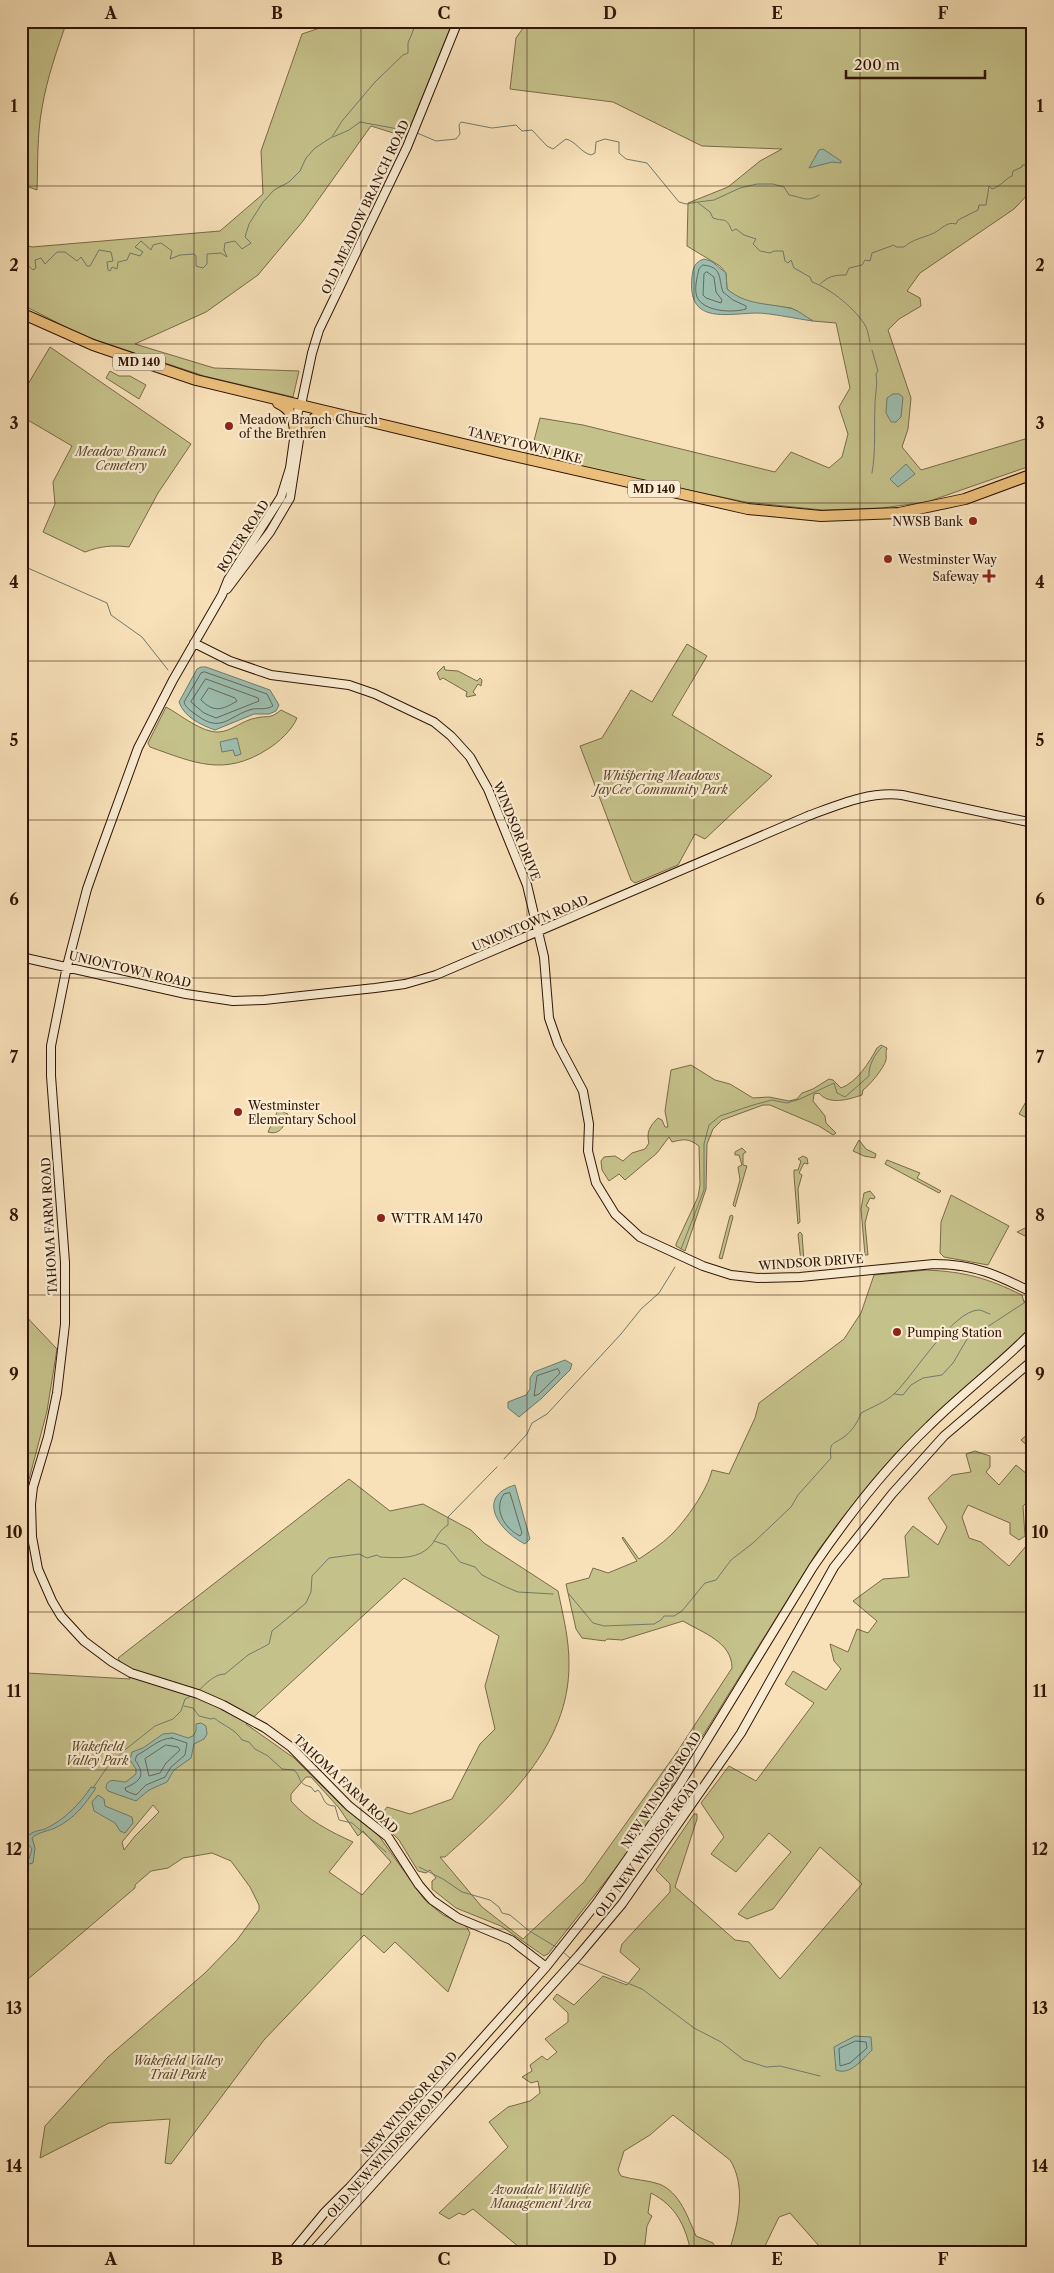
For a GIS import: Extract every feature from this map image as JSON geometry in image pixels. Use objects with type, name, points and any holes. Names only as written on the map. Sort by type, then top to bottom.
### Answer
[{"type":"highway","name":"TANEYTOWN PIKE","points":[[21,313],[76,338],[136,361],[196,380],[748,510],[797,515],[858,516],[924,509],[972,496],[1033,474]]},
{"type":"highway","points":[[263,397],[285,406],[298,432],[316,416],[347,416]]},
{"type":"street","name":"OLD MEADOW BRANCH ROAD","points":[[301,405],[312,353],[320,330],[407,147],[458,21]]},
{"type":"street","name":"ROYER ROAD","points":[[67,966],[87,890],[138,748],[222,595],[254,555],[287,505],[293,486],[298,432],[303,412],[301,405]]},
{"type":"street","name":"WINDSOR DRIVE","points":[[194,643],[230,661],[272,675],[298,680],[338,683],[365,690],[417,712],[446,732],[470,757],[488,789],[523,872],[546,971],[549,1018],[558,1044],[583,1091],[589,1124],[588,1151],[593,1174],[599,1190],[610,1206],[640,1238],[703,1266],[747,1277],[790,1277],[925,1264],[955,1264],[992,1273],[1033,1293]]},
{"type":"street","name":"UNIONTOWN ROAD","points":[[21,957],[209,998],[233,1001],[264,1000],[348,991],[421,980],[808,816],[870,796],[894,794],[911,796],[1033,823]]},
{"type":"street","name":"TAHOMA FARM ROAD","points":[[67,966],[51,1046],[50,1062],[65,1262],[65,1324],[58,1393],[31,1504],[32,1537],[38,1569],[52,1601],[61,1616],[84,1641],[130,1673],[194,1693],[266,1728],[291,1747],[349,1806],[388,1837],[424,1892],[447,1912],[511,1940],[546,1967]]},
{"type":"street","name":"NEW WINDSOR ROAD","points":[[292,2252],[325,2212],[350,2187],[546,1967],[601,1897],[680,1784],[769,1637],[836,1534],[882,1476],[922,1432],[1033,1331]]},
{"type":"street","name":"OLD NEW WINDSOR ROAD","points":[[312,2252],[579,1956],[617,1910],[741,1733],[834,1567],[906,1476],[956,1425],[1033,1360]]},
{"type":"green space","points":[[21,21],[67,21],[49,75],[40,118],[37,190],[21,184]]},
{"type":"green space","points":[[340,21],[453,21],[406,137],[371,126],[303,221],[258,275],[206,312],[135,344],[214,368],[299,371],[293,397],[204,376],[81,335],[21,304],[21,244],[32,247],[220,231],[263,194],[261,151],[302,34]]},
{"type":"green space","points":[[528,21],[1033,21],[1033,189],[1014,209],[920,273],[907,291],[920,298],[921,306],[899,319],[888,330],[911,398],[908,429],[902,447],[921,470],[1025,439],[1033,455],[1033,465],[927,502],[882,508],[823,510],[745,502],[530,456],[540,418],[583,425],[775,472],[791,452],[829,468],[842,457],[848,434],[839,407],[850,388],[836,323],[813,321],[791,308],[752,303],[736,296],[727,289],[726,273],[720,266],[687,246],[688,203],[728,187],[760,161],[782,149],[702,146],[613,102],[510,89],[516,38]]},
{"type":"green space","name":"Meadow Branch Cemetery","points":[[50,347],[191,444],[158,493],[129,547],[107,546],[85,552],[43,532],[55,504],[53,482],[72,446],[21,416],[21,396]]},
{"type":"green space","points":[[110,371],[119,376],[130,376],[146,385],[139,399],[106,378]]},
{"type":"green space","name":"Whispering Meadows JayCee Community Park","points":[[687,644],[707,656],[672,715],[772,776],[705,839],[695,834],[678,865],[635,883],[631,880],[580,746],[602,738],[631,690],[652,702]]},
{"type":"green space","points":[[444,666],[445,670],[458,671],[477,681],[480,678],[482,680],[481,686],[478,684],[473,692],[476,695],[467,697],[467,692],[443,678],[440,680],[437,673]]},
{"type":"green space","points":[[166,707],[199,727],[212,732],[228,730],[251,719],[271,716],[281,710],[297,718],[289,731],[281,739],[252,758],[223,765],[209,764],[181,758],[150,747],[148,743]]},
{"type":"green space","points":[[881,1045],[887,1048],[886,1060],[876,1076],[863,1090],[862,1095],[846,1100],[834,1100],[823,1097],[819,1093],[814,1094],[813,1101],[825,1116],[826,1123],[836,1133],[833,1135],[819,1126],[770,1105],[763,1105],[722,1120],[713,1129],[707,1144],[706,1189],[685,1251],[676,1246],[676,1244],[698,1197],[700,1185],[699,1146],[686,1140],[672,1142],[669,1137],[657,1153],[625,1180],[619,1174],[609,1181],[602,1170],[601,1161],[604,1157],[615,1156],[623,1161],[632,1153],[645,1149],[649,1143],[649,1129],[658,1118],[662,1120],[665,1127],[668,1127],[665,1111],[671,1070],[691,1065],[715,1080],[730,1084],[753,1098],[769,1097],[789,1101],[797,1099],[802,1093],[813,1089],[829,1079],[833,1080],[841,1088],[847,1085],[862,1071]]},
{"type":"green space","points":[[1033,1089],[1033,1121],[1019,1114]]},
{"type":"green space","points":[[278,1110],[288,1114],[285,1122],[279,1131],[268,1132]]},
{"type":"green space","points":[[859,1140],[866,1149],[876,1154],[875,1158],[853,1151]]},
{"type":"green space","points":[[742,1148],[746,1152],[743,1154],[743,1165],[747,1166],[735,1207],[733,1205],[740,1180],[738,1167],[742,1165],[739,1155],[735,1155],[735,1152]]},
{"type":"green space","points":[[803,1156],[807,1158],[808,1164],[804,1163],[799,1173],[802,1175],[798,1189],[800,1222],[798,1224],[794,1170],[798,1170],[801,1161],[798,1159]]},
{"type":"green space","points":[[887,1160],[920,1173],[917,1178],[941,1191],[939,1193],[885,1164]]},
{"type":"green space","points":[[870,1191],[875,1197],[874,1199],[870,1198],[866,1206],[869,1208],[865,1223],[868,1255],[865,1255],[861,1209],[864,1193]]},
{"type":"green space","points":[[951,1195],[1009,1226],[988,1265],[944,1257],[940,1253],[941,1222]]},
{"type":"green space","points":[[732,1215],[722,1259],[719,1258],[730,1216]]},
{"type":"green space","points":[[1033,1224],[1033,1240],[1017,1232]]},
{"type":"green space","points":[[800,1232],[802,1234],[804,1262],[801,1262],[798,1234]]},
{"type":"green space","points":[[927,1270],[965,1274],[987,1280],[1022,1295],[1024,1302],[1029,1296],[1033,1298],[1033,1326],[906,1443],[849,1510],[817,1552],[638,1840],[548,1954],[544,1956],[501,1926],[456,1908],[432,1889],[432,1881],[436,1878],[430,1870],[426,1873],[418,1871],[399,1840],[378,1819],[387,1807],[410,1814],[452,1799],[480,1744],[495,1729],[485,1686],[499,1636],[404,1578],[246,1724],[294,1758],[342,1806],[379,1836],[424,1899],[443,1915],[466,1926],[470,1933],[448,1992],[395,1942],[384,1953],[364,1935],[264,2040],[171,2164],[165,2163],[170,2119],[109,2123],[40,2158],[45,2126],[108,2057],[205,1973],[237,1940],[259,1910],[259,1905],[250,1887],[231,1861],[212,1853],[183,1858],[168,1868],[151,1871],[135,1885],[135,1888],[21,1985],[21,1669],[27,1673],[130,1679],[118,1658],[349,1479],[390,1511],[423,1504],[471,1530],[484,1543],[558,1591],[567,1636],[569,1663],[566,1693],[558,1722],[545,1748],[529,1772],[510,1795],[445,1857],[440,1857],[482,1907],[523,1939],[584,1882],[677,1752],[732,1668],[731,1659],[722,1645],[707,1634],[683,1621],[622,1640],[607,1639],[605,1641],[582,1638],[576,1629],[566,1584],[589,1578],[593,1568],[608,1573],[637,1561],[623,1537],[639,1559],[671,1535],[695,1505],[706,1487],[712,1470],[729,1474],[755,1418],[759,1403],[844,1339],[861,1313],[874,1275]],"holes":[[[306,1777],[311,1777],[339,1808],[358,1836],[363,1831],[391,1862],[362,1895],[329,1872],[353,1842],[312,1820],[291,1801],[291,1794]],[[153,1805],[159,1812],[124,1850],[122,1842]]]},
{"type":"green space","points":[[21,1311],[57,1349],[47,1411],[27,1487],[25,1522],[21,1526]]},
{"type":"green space","points":[[1033,1429],[1033,1451],[1021,1440]]},
{"type":"green space","name":"Avondale Wildlife Management Area","points":[[975,1451],[990,1456],[990,1467],[986,1472],[999,1485],[1016,1465],[1033,1479],[1033,1497],[1023,1506],[1025,1536],[1019,1540],[1010,1534],[1010,1523],[968,1505],[962,1517],[969,1538],[981,1542],[1009,1566],[1033,1538],[1033,2252],[813,2252],[819,2246],[790,2213],[779,2217],[764,2248],[761,2250],[742,2252],[733,2250],[730,2248],[736,2226],[739,2203],[738,2180],[735,2170],[730,2160],[673,2115],[650,2135],[624,2151],[618,2170],[621,2176],[659,2184],[673,2193],[682,2206],[696,2236],[713,2243],[718,2252],[691,2252],[686,2233],[678,2217],[667,2204],[651,2193],[648,2213],[652,2216],[647,2226],[644,2252],[525,2252],[473,2209],[464,2215],[459,2213],[449,2219],[439,2213],[508,2147],[489,2122],[508,2107],[530,2101],[540,2093],[538,2081],[531,2083],[522,2077],[532,2071],[530,2065],[542,2056],[547,2060],[557,2052],[545,2039],[568,2022],[568,2013],[553,1999],[557,1994],[574,2005],[603,1976],[627,1985],[640,1969],[620,1952],[622,1944],[670,1892],[670,1884],[656,1870],[694,1814],[697,1814],[697,1819],[675,1887],[735,1940],[749,1942],[780,1979],[862,1884],[820,1847],[773,1909],[747,1919],[738,1914],[791,1852],[769,1833],[736,1872],[711,1854],[724,1837],[701,1803],[729,1766],[756,1781],[814,1703],[785,1684],[793,1671],[826,1690],[841,1669],[834,1661],[830,1644],[848,1652],[857,1629],[868,1633],[877,1621],[853,1601],[883,1579],[909,1577],[905,1536],[913,1526],[938,1545],[947,1527],[928,1498],[952,1475],[971,1472],[966,1454]]},
{"type":"water","points":[[823,149],[841,161],[841,163],[832,162],[809,168],[819,150]]},
{"type":"water","points":[[704,259],[711,261],[726,273],[727,289],[741,298],[756,303],[792,309],[813,321],[762,313],[710,313],[702,309],[695,303],[692,292],[692,277],[695,265]]},
{"type":"water","points":[[893,394],[899,394],[903,397],[901,417],[896,422],[891,422],[886,413],[887,398]]},
{"type":"water","points":[[906,464],[915,474],[898,487],[890,479]]},
{"type":"water","points":[[206,667],[270,690],[279,705],[276,711],[269,714],[254,714],[215,730],[199,723],[185,712],[179,702],[197,669]]},
{"type":"water","points":[[237,738],[241,754],[235,756],[233,750],[222,752],[220,742]]},
{"type":"water","points":[[565,1360],[572,1364],[570,1370],[542,1398],[519,1417],[508,1408],[508,1402],[526,1395],[530,1389],[530,1378],[534,1372]]},
{"type":"water","points":[[515,1485],[530,1539],[525,1544],[507,1531],[495,1514],[496,1497],[503,1490]]},
{"type":"water","points":[[201,1723],[206,1726],[207,1734],[204,1739],[194,1744],[191,1758],[174,1770],[167,1782],[149,1790],[136,1801],[108,1791],[106,1788],[108,1782],[113,1780],[126,1782],[136,1774],[136,1769],[130,1760],[132,1752],[143,1748],[163,1734],[173,1733],[188,1738],[193,1736],[196,1731],[196,1724]]},
{"type":"water","points":[[91,1787],[96,1788],[74,1815],[57,1827],[32,1838],[35,1848],[33,1863],[21,1866],[21,1863],[29,1859],[32,1849],[28,1844],[27,1837],[33,1832],[45,1829],[65,1816],[77,1805]]},
{"type":"water","points":[[98,1795],[104,1799],[105,1806],[132,1817],[133,1823],[125,1833],[120,1831],[115,1823],[94,1811],[92,1802]]},
{"type":"water","points":[[855,2036],[871,2037],[872,2050],[851,2069],[846,2071],[836,2070],[834,2047]]},
{"type":"waterway","points":[[21,256],[24,262],[33,270],[36,268],[35,260],[41,258],[45,264],[57,252],[65,252],[77,261],[81,257],[87,266],[90,266],[99,250],[111,252],[113,261],[107,262],[108,270],[110,271],[112,267],[117,269],[118,262],[127,260],[130,253],[140,256],[143,252],[135,247],[141,241],[151,250],[153,245],[161,243],[172,251],[170,259],[180,255],[194,254],[196,256],[196,266],[203,268],[207,264],[207,254],[221,253],[227,257],[224,250],[225,243],[235,241],[242,249],[251,243],[245,237],[249,224],[263,202],[274,190],[289,182],[300,171],[306,158],[315,148],[332,137],[342,121],[375,82],[403,55],[408,53],[408,43],[417,21]]},
{"type":"waterway","points":[[333,137],[349,130],[360,122],[409,131]]},
{"type":"waterway","points":[[417,133],[436,141],[456,139],[460,134],[459,125],[461,122],[492,128],[516,125],[522,131],[532,130],[547,146],[553,149],[566,139],[591,155],[595,153],[596,142],[605,139],[619,142],[619,153],[626,159],[647,163],[679,202],[686,204],[697,202],[710,212],[713,218],[726,221],[732,231],[736,229],[744,235],[756,239],[753,244],[760,251],[770,253],[783,251],[785,261],[788,263],[791,260],[794,268],[810,277],[812,282],[835,294],[850,307],[862,320],[868,332],[870,342]]},
{"type":"waterway","points":[[820,284],[832,276],[846,275],[849,268],[862,265],[865,260],[870,261],[872,253],[894,245],[896,247],[904,247],[915,240],[934,233],[947,224],[956,224],[958,220],[978,210],[979,205],[986,205],[989,186],[992,189],[995,188],[1012,176],[1013,171],[1022,167],[1022,165],[1027,165],[1032,159],[1032,155],[1028,154],[1027,151],[1033,146]]},
{"type":"waterway","points":[[698,202],[714,200],[740,188],[757,184],[773,184],[784,187],[789,195],[804,199],[811,199],[819,195]]},
{"type":"waterway","points":[[872,350],[878,371],[876,374],[872,473]]},
{"type":"waterway","points":[[21,565],[107,603],[111,615],[142,637],[168,670]]},
{"type":"waterway","points":[[681,1249],[704,1190],[704,1144],[709,1125],[720,1116],[772,1100],[787,1103],[834,1083],[837,1093],[845,1097],[869,1076],[872,1060],[882,1047]]},
{"type":"waterway","points":[[504,1459],[527,1434],[532,1423],[547,1414],[621,1334],[641,1309],[659,1293],[675,1267]]},
{"type":"waterway","points":[[894,1394],[903,1395],[911,1385],[923,1378],[942,1375],[953,1363],[970,1334],[981,1331],[1027,1301]]},
{"type":"waterway","points":[[569,1594],[593,1623],[604,1626],[654,1624],[664,1616],[674,1616],[682,1611],[705,1583],[716,1580],[731,1560],[753,1543],[791,1507],[798,1495],[831,1458],[831,1446],[850,1432],[861,1413],[883,1402],[895,1393],[934,1345],[957,1321],[969,1313],[979,1310],[990,1314]]},
{"type":"waterway","points":[[198,1691],[214,1678],[225,1674],[248,1655],[269,1644],[272,1631],[306,1603],[311,1592],[312,1576],[329,1558],[359,1554],[367,1558],[377,1555],[380,1557],[409,1557],[428,1549],[441,1531],[448,1525],[448,1517],[497,1467]]},
{"type":"waterway","points":[[434,1541],[446,1545],[460,1562],[475,1567],[482,1575],[506,1587],[518,1592],[553,1594]]},
{"type":"waterway","points":[[93,1788],[108,1766],[126,1749],[155,1726],[173,1719],[181,1711],[185,1699],[191,1696]]},
{"type":"waterway","points":[[184,1706],[193,1708],[199,1716],[214,1718],[233,1730],[242,1740],[249,1742],[255,1749],[268,1756],[282,1769],[294,1770],[303,1784],[311,1787],[315,1792],[318,1790],[326,1803],[335,1806],[339,1820],[352,1823],[386,1852]]},
{"type":"waterway","points":[[419,1867],[443,1879],[462,1892],[490,1900],[499,1907],[502,1913],[510,1915],[528,1930],[556,1947]]},
{"type":"waterway","points":[[563,1952],[570,1958]]},
{"type":"waterway","points":[[578,1963],[642,1989],[694,2028],[721,2042],[744,2060],[766,2067],[780,2066],[820,2076]]},
{"type":"place","name":"Meadow Branch Church of the Brethren","points":[[229,426]]},
{"type":"place","name":"NWSB Bank","points":[[973,521]]},
{"type":"place","name":"Westminster Way","points":[[888,559]]},
{"type":"place","name":"Safeway","points":[[989,576]]},
{"type":"place","name":"Westminster Elementary School","points":[[238,1112]]},
{"type":"place","name":"WTTR AM 1470","points":[[381,1218]]},
{"type":"place","name":"Pumping Station","points":[[897,1332]]},
{"type":"park label","name":"Wakefield Valley Park","points":[[97,1753]]},
{"type":"park label","name":"Wakefield Valley Trail Park","points":[[178,2067]]}]
